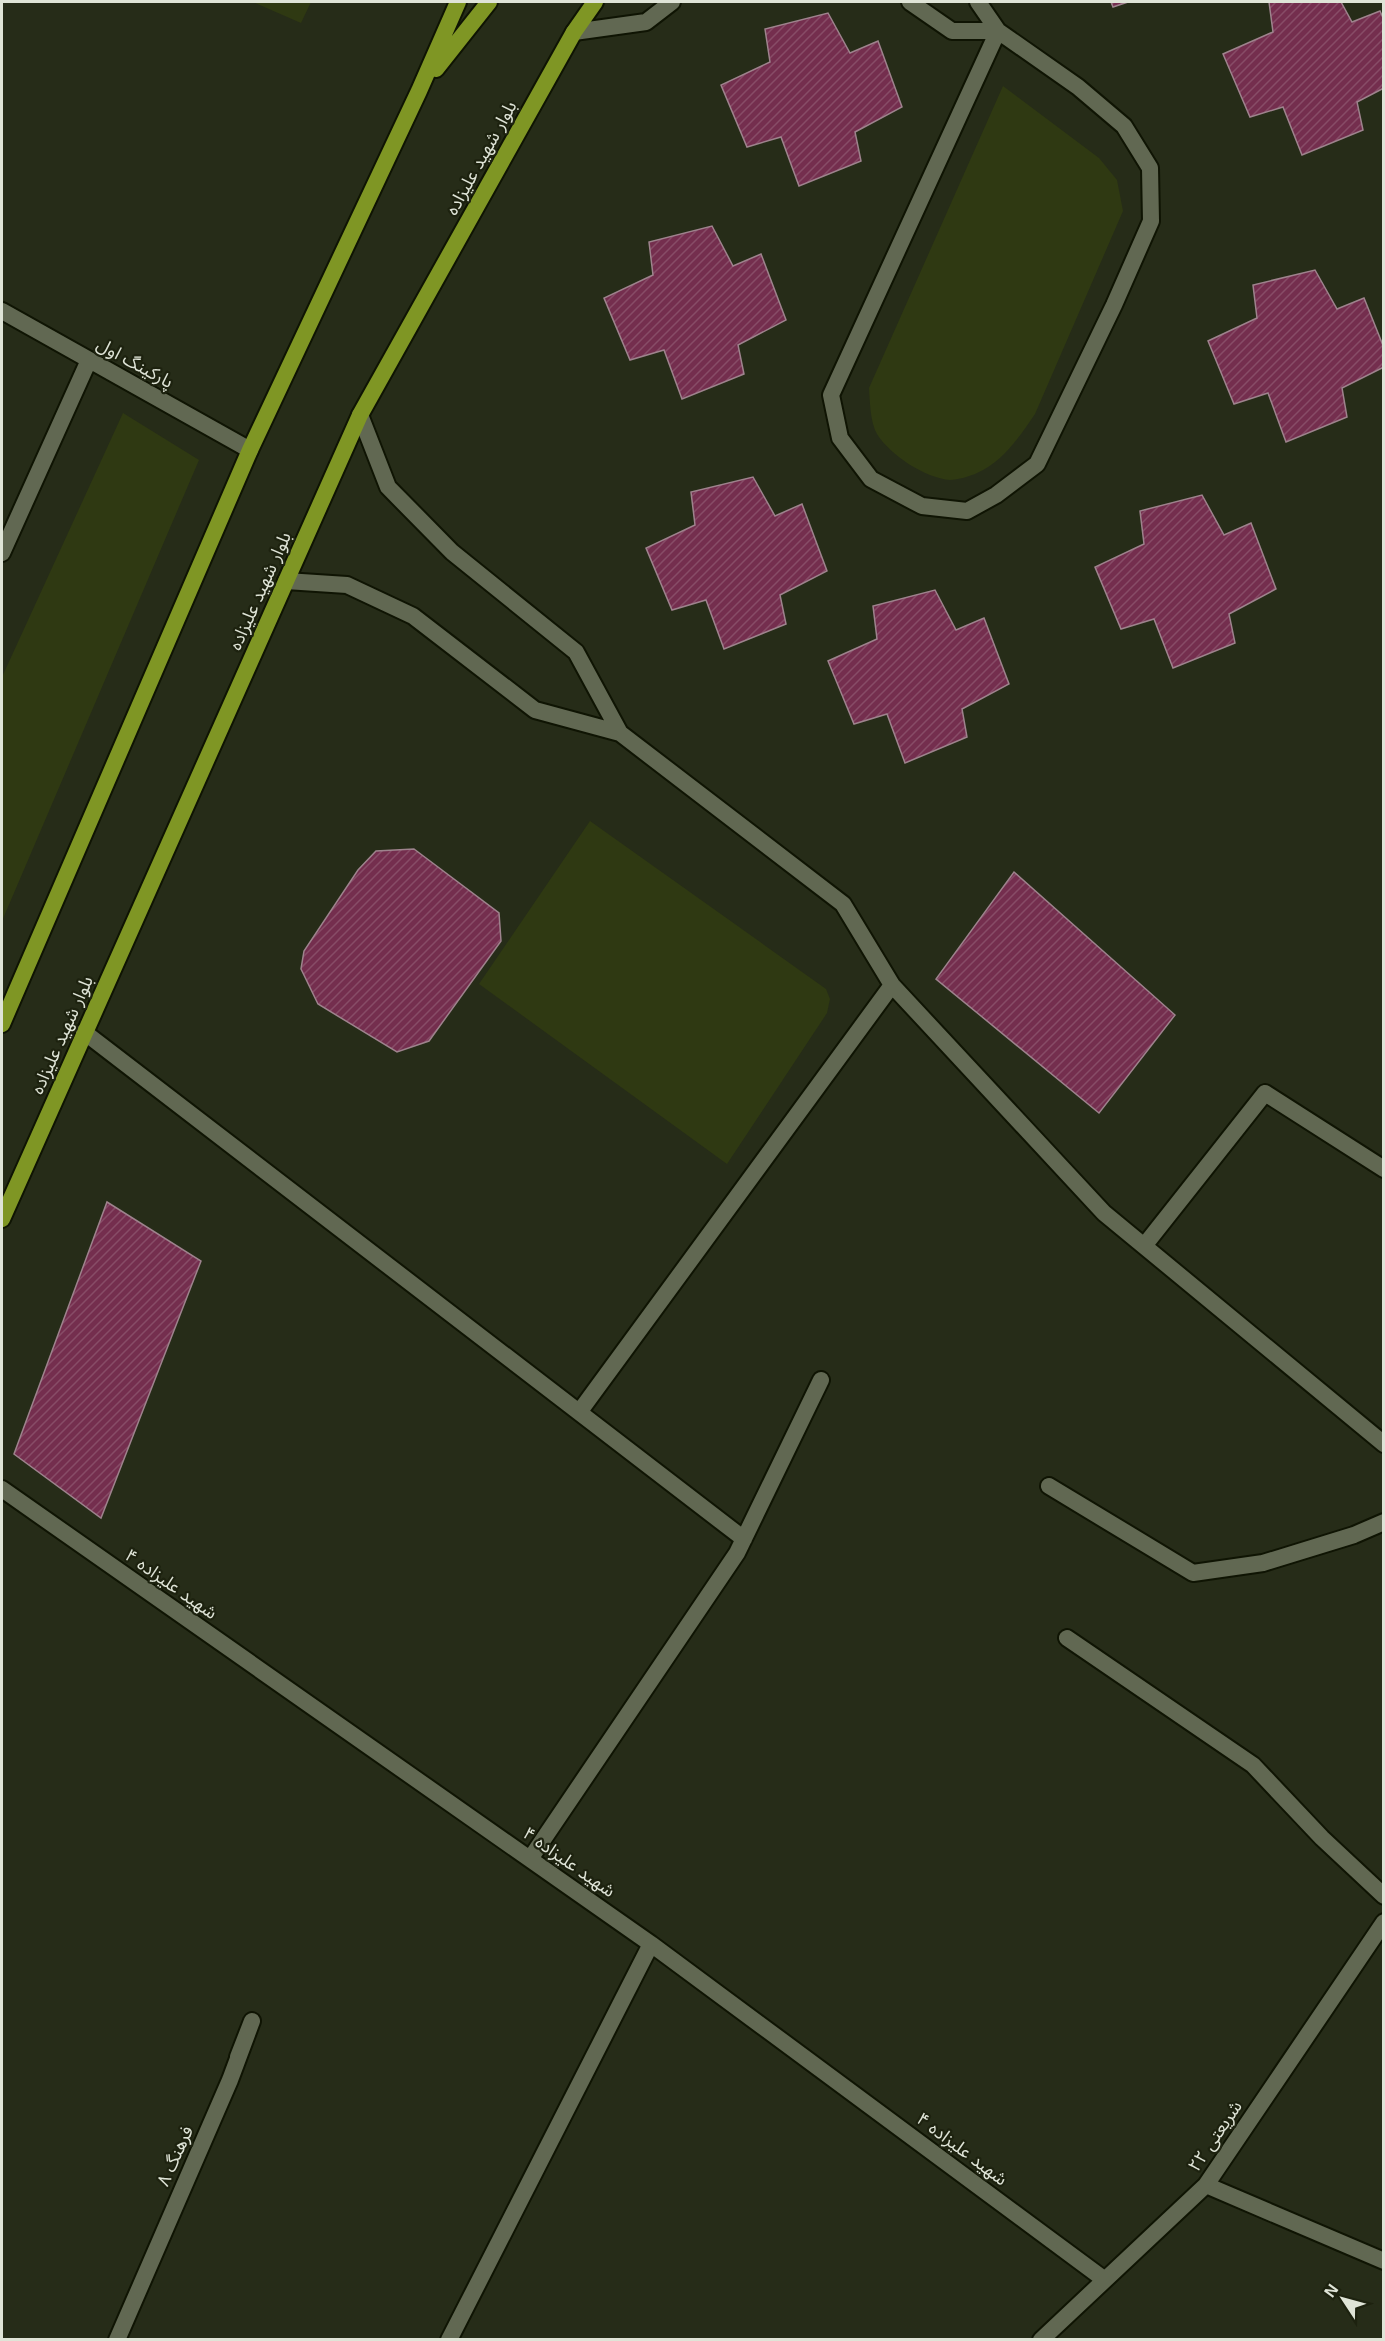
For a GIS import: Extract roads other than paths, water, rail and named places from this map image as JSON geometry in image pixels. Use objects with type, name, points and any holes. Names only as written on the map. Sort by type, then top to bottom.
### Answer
[{"type":"main road","points":[[2,1023],[250,450],[419,91],[458,2]]},
{"type":"main road","points":[[419,91],[489,2]]},
{"type":"main road","points":[[574,32],[587,2]]},
{"type":"main road","name":"بلوار شهید علیزاده","points":[[2,1219],[360,416],[574,32],[596,2]]},
{"type":"street","points":[[574,32],[646,22],[672,2]]},
{"type":"street","points":[[910,2],[952,30],[998,31]]},
{"type":"street","points":[[978,2],[998,31],[1078,87],[1124,126],[1150,168],[1151,221],[1114,305],[1037,464],[996,495],[967,511],[922,506],[871,479],[840,438],[831,395],[998,31]]},
{"type":"street","name":"پارکینگ اول","points":[[2,311],[250,450]]},
{"type":"street","points":[[2,553],[88,360]]},
{"type":"street","points":[[360,416],[388,487],[452,552],[576,652],[620,733]]},
{"type":"street","points":[[286,581],[347,585],[413,616],[536,711],[620,733],[843,904],[892,986],[1104,1213],[1383,1444]]},
{"type":"street","points":[[580,1411],[892,986]]},
{"type":"street","points":[[84,1032],[744,1539]]},
{"type":"street","points":[[1144,1246],[1265,1093],[1383,1169]]},
{"type":"street","points":[[530,1859],[730,1563],[744,1539],[821,1380]]},
{"type":"street","points":[[1049,1486],[1193,1574],[1263,1563],[1354,1535],[1383,1521]]},
{"type":"street","name":"شهید علیزاده ۴","points":[[2,1489],[651,1944],[1105,2280]]},
{"type":"street","points":[[1067,1638],[1253,1765],[1322,1838],[1383,1896]]},
{"type":"street","name":"شریعتی ۲۲","points":[[1041,2340],[1206,2185],[1378,1942],[1383,1922]]},
{"type":"street","points":[[449,2340],[651,1944]]},
{"type":"street","name":"فرهنگ ۸","points":[[117,2340],[230,2080],[252,2021],[238,2057]]},
{"type":"street","points":[[1206,2185],[1383,2261]]}]
